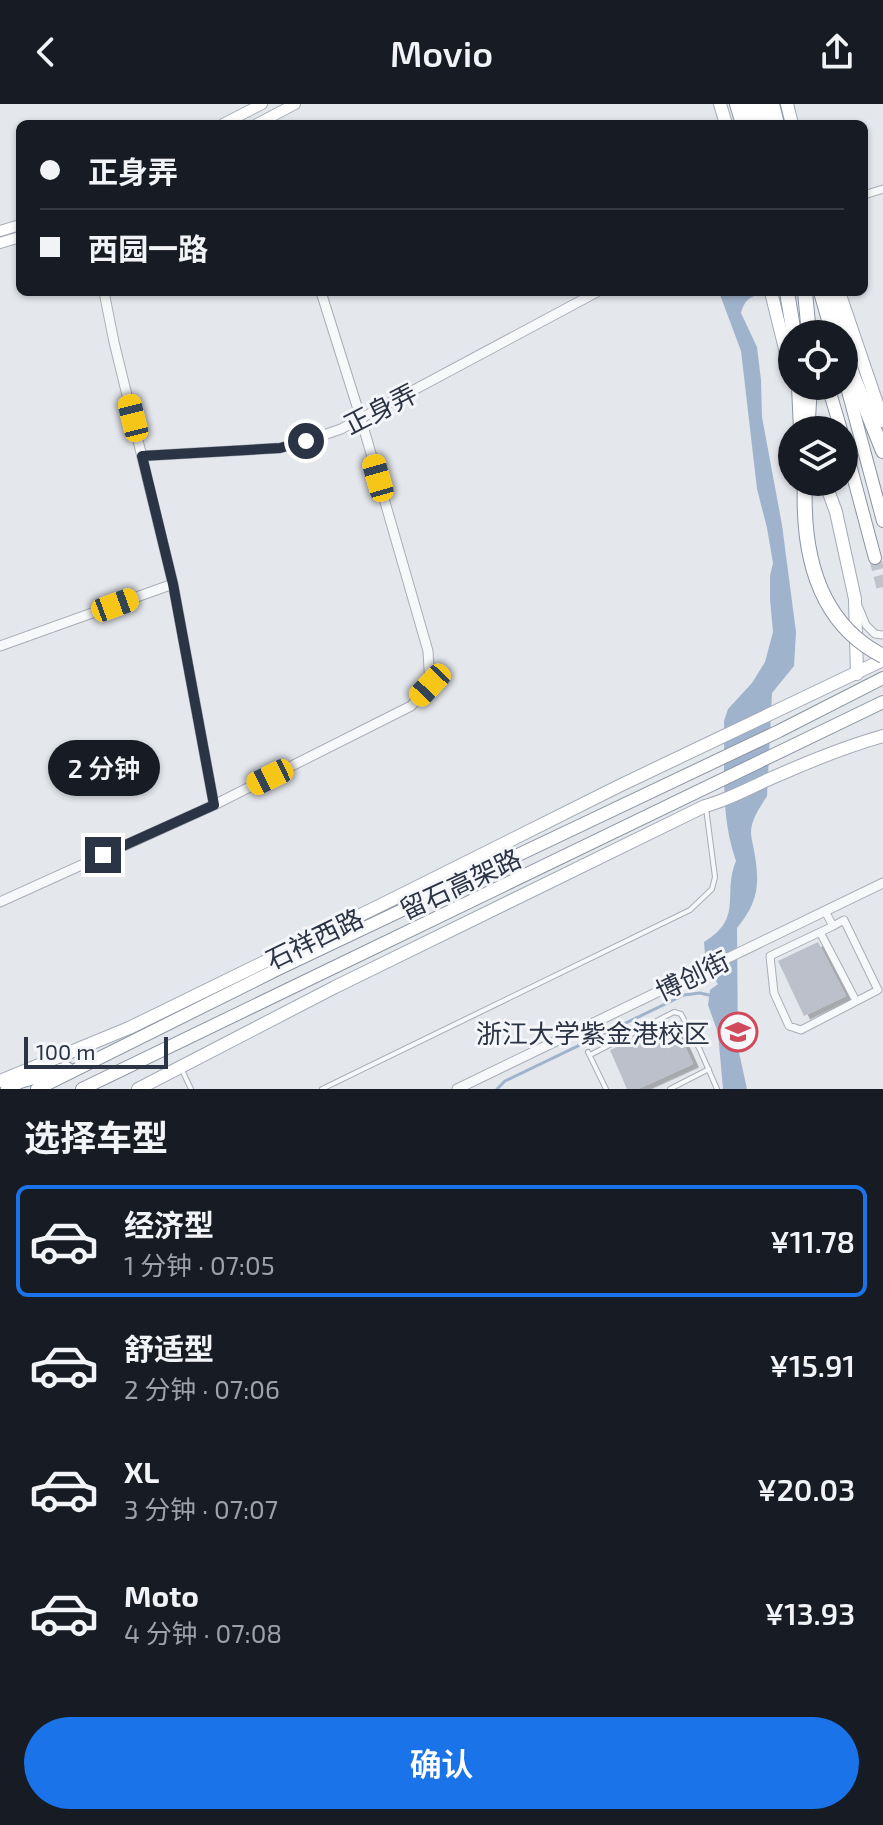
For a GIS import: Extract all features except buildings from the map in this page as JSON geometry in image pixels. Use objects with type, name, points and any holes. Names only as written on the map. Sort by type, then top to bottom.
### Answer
[{"type":"highway","points":[[788,296],[792,320]]},
{"type":"highway","points":[[804,296],[808,320]]},
{"type":"highway","points":[[828,296],[836,320]]},
{"type":"highway","points":[[858,388],[883,451]]},
{"type":"highway","points":[[806,496],[808,545],[818,584],[827,602],[851,634],[883,658]]},
{"type":"main road","points":[[230,120],[260,104]]},
{"type":"main road","points":[[268,120],[295,104]]},
{"type":"main road","points":[[772,296],[778,320]]},
{"type":"main road","points":[[821,296],[828,320]]},
{"type":"main road","points":[[840,296],[883,421]]},
{"type":"main road","points":[[850,400],[883,521]]},
{"type":"main road","points":[[858,494],[875,558]]},
{"type":"main road","points":[[830,496],[855,599],[857,674]]},
{"type":"main road","name":"石祥西路","points":[[0,1081],[129,1028],[619,786],[857,674],[883,658]]},
{"type":"main road","name":"留石高架路","points":[[37,1089],[276,970],[779,731],[883,678]]},
{"type":"main road","name":"留石高架路","points":[[82,1089],[883,702]]},
{"type":"main road","name":"石祥西路","points":[[138,1089],[335,987],[712,804],[852,745],[883,736]]},
{"type":"main road","points":[[7,1089],[20,1082],[109,1055]]},
{"type":"main road","points":[[94,1089],[109,1075]]},
{"type":"street","points":[[105,296],[173,584],[214,805]]},
{"type":"street","points":[[0,902],[214,805],[411,706],[430,685],[428,651],[322,296]]},
{"type":"street","name":"正身弄","points":[[142,456],[280,448],[329,433],[361,419],[590,296]]},
{"type":"street","points":[[0,646],[173,584]]},
{"type":"street","points":[[855,599],[866,625],[875,634],[883,635]]},
{"type":"street","name":"博创街","points":[[457,1089],[883,883]]},
{"type":"street","points":[[825,911],[833,926]]},
{"type":"street","points":[[844,920],[878,990],[801,1030],[789,1026],[774,993],[770,956],[820,932],[844,920]]},
{"type":"street","points":[[820,932],[856,1001]]},
{"type":"lane","points":[[322,1089],[690,910],[712,889],[715,877],[712,804]]},
{"type":"lane","points":[[606,1089],[589,1053],[674,1012],[681,1014],[687,1023],[717,1089]]},
{"type":"lane","points":[[181,1067],[191,1089]]},
{"type":"lane","points":[[670,1089],[709,1069]]},
{"type":"water","points":[[720,296],[756,296],[748,300],[741,313],[757,347],[762,417],[782,525],[796,632],[794,666],[772,693],[767,796],[751,831],[757,886],[749,911],[737,928],[738,1048],[747,1089],[723,1089],[718,1033],[708,1005],[710,990],[718,984],[707,964],[704,942],[724,924],[728,915],[736,861],[725,809],[724,721],[728,709],[752,683],[765,662],[773,632],[770,576],[773,563],[757,489],[741,351]]},
{"type":"waterway","points":[[497,1089],[505,1081],[684,995],[700,993],[713,996]]},
{"type":"tunnel","points":[[875,558],[883,590]]},
{"type":"place","name":"浙江大学紫金港校区","points":[[738,1032]]},
{"type":"route","points":[[103,855],[214,805],[173,584],[142,456],[280,448],[306,441]]}]
